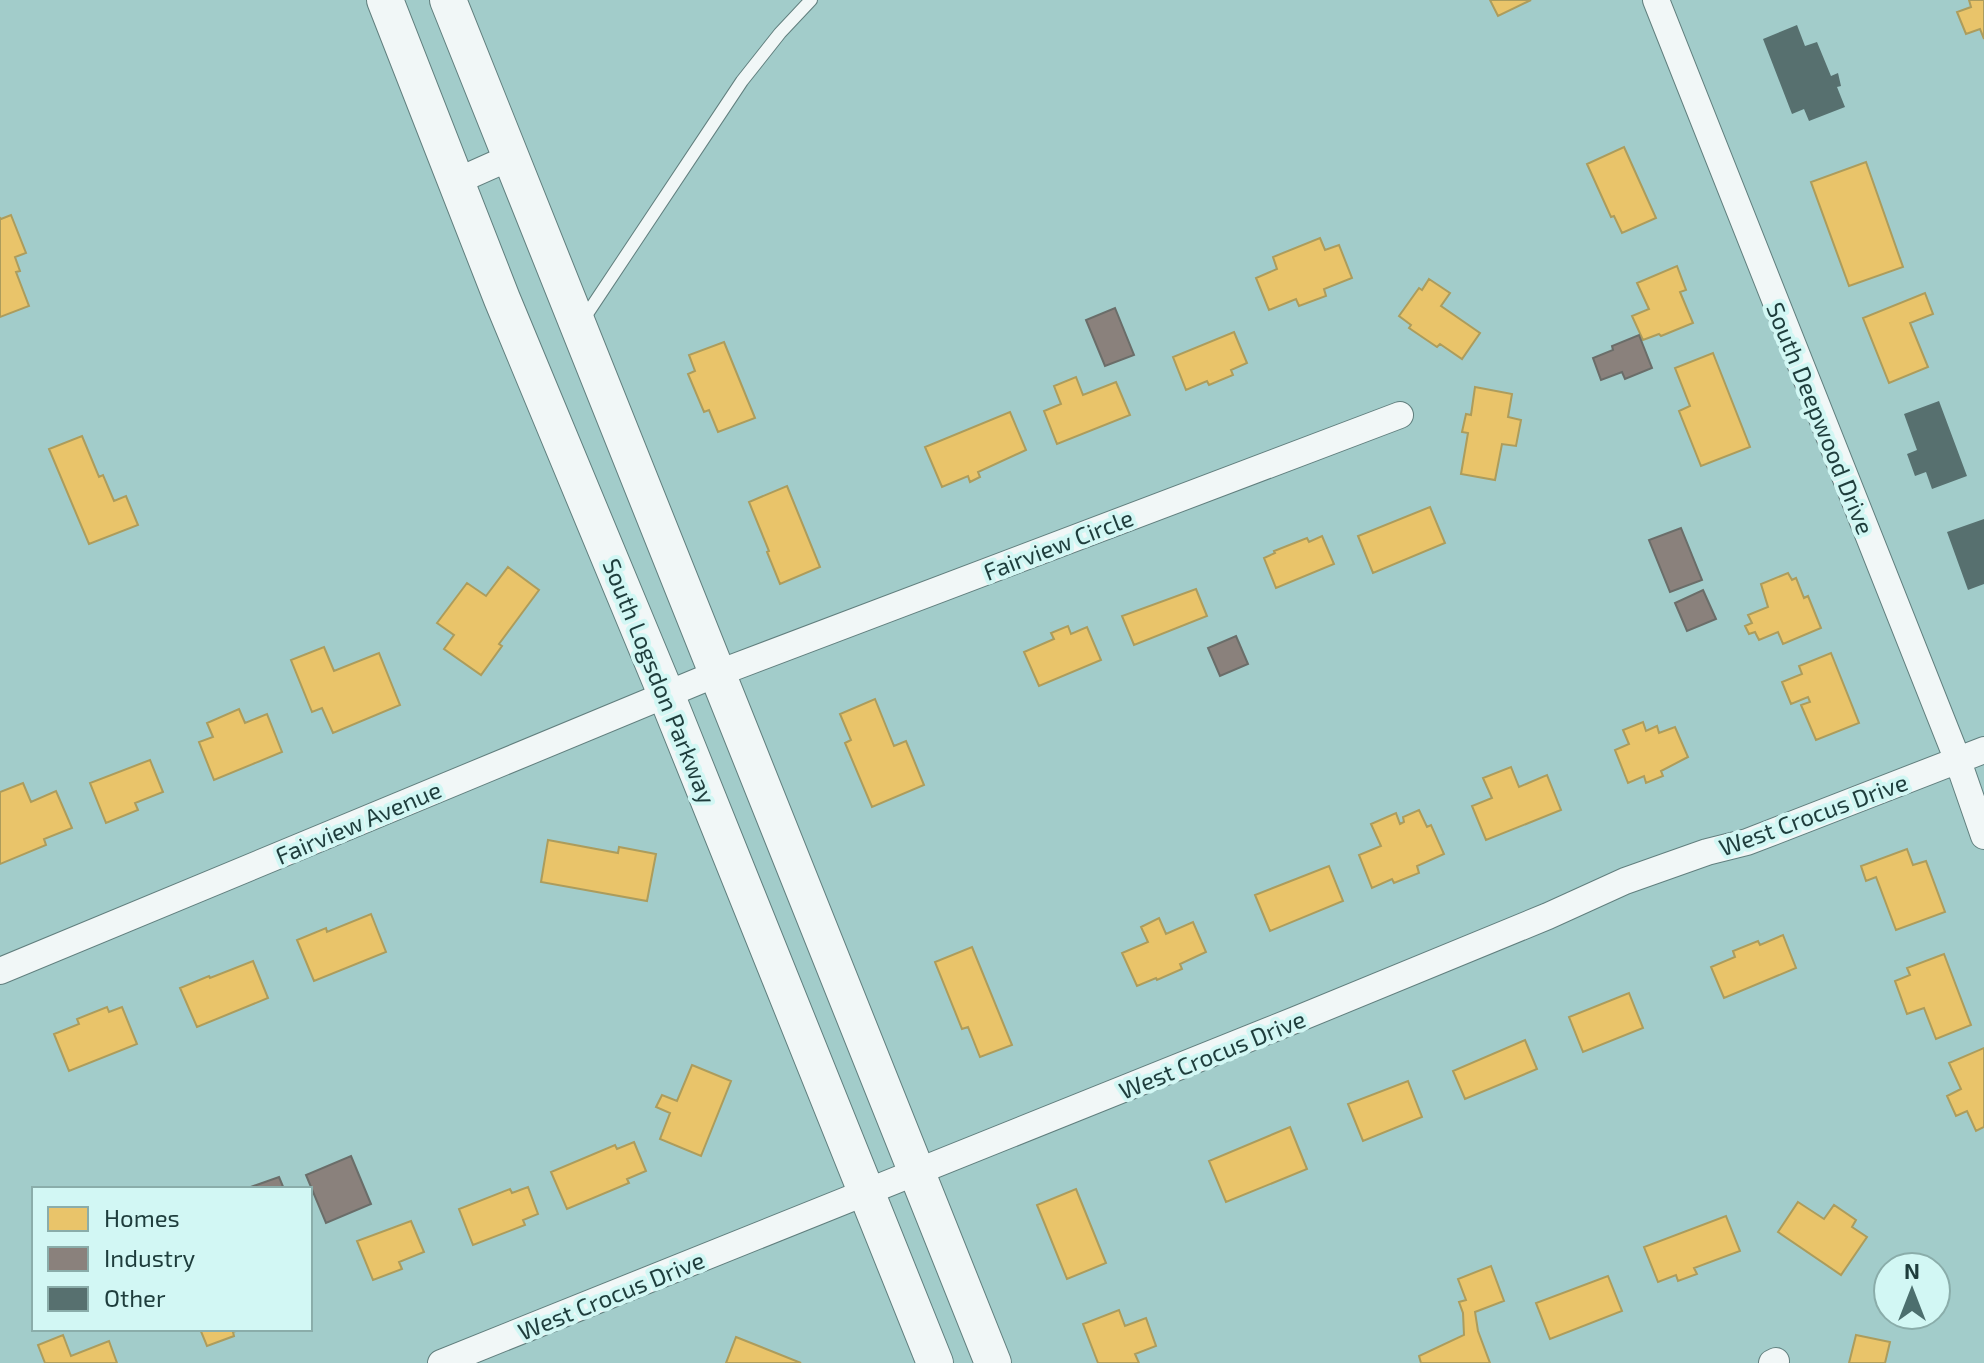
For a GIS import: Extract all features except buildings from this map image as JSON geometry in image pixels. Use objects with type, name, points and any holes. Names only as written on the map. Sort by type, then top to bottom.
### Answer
[{"type":"main road","name":"South Logsdon Parkway","points":[[385,0],[455,182],[666,694],[935,1363]]},
{"type":"main road","points":[[448,0],[993,1363]]},
{"type":"street","name":"South Deepwood Drive","points":[[1656,0],[1958,761],[1984,836]]},
{"type":"street","points":[[455,182],[511,157]]},
{"type":"street","name":"Fairview Circle","points":[[716,674],[1400,415]]},
{"type":"street","name":"Fairview Avenue","points":[[0,971],[716,674]]},
{"type":"street","name":"West Crocus Drive","points":[[441,1363],[916,1174],[1534,922],[1625,881],[1707,852],[1747,842],[1984,750]]},
{"type":"lane","points":[[579,326],[742,81],[811,0]]}]
